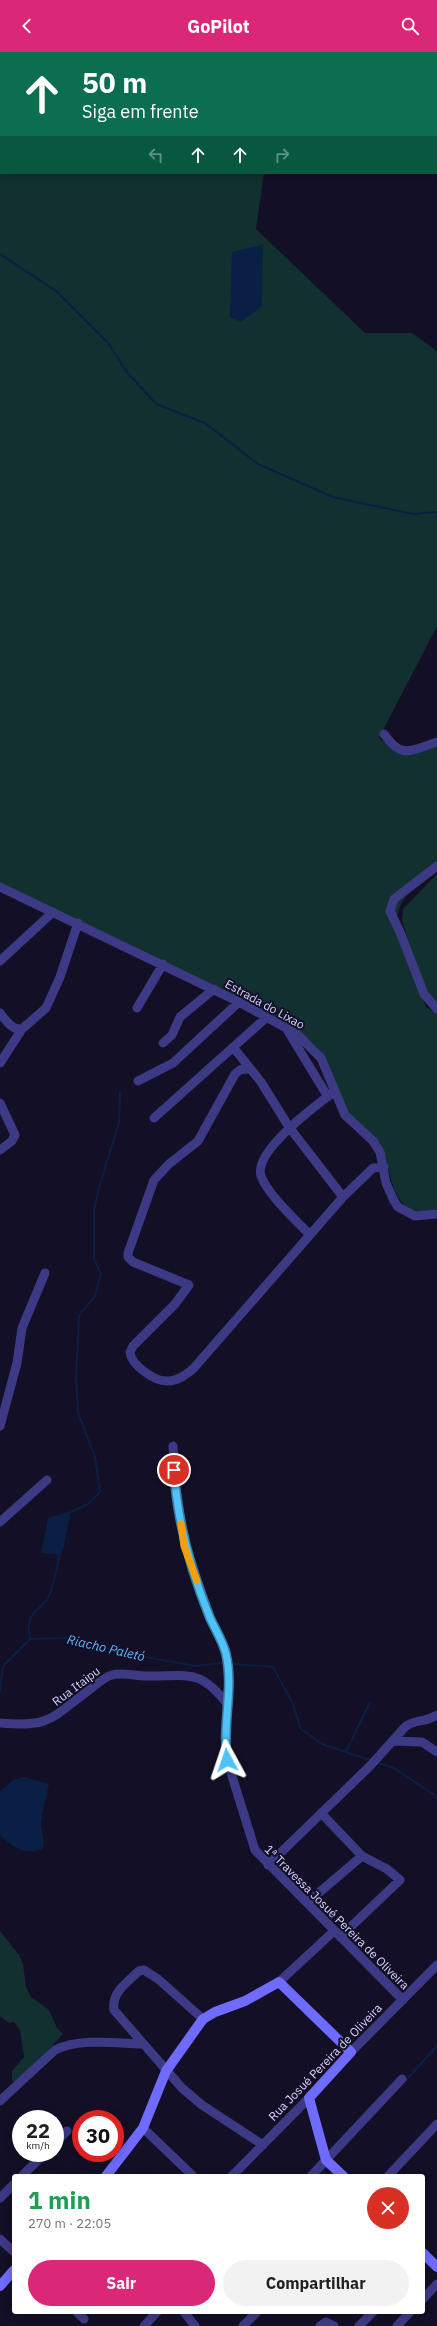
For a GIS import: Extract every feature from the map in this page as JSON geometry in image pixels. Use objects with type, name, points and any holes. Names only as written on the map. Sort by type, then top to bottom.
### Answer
[{"type":"street","points":[[384,734],[393,747],[404,751],[437,742]]},
{"type":"street","points":[[437,866],[394,899],[390,911],[400,932],[424,994],[437,1009]]},
{"type":"street","name":"Estrada do Lixao","points":[[0,887],[163,964],[284,1025],[315,1050],[328,1071],[345,1115],[373,1141],[384,1167],[390,1194],[398,1207],[415,1216],[437,1214]]},
{"type":"street","points":[[0,961],[53,912]]},
{"type":"street","points":[[0,1063],[22,1029],[46,1008],[60,977],[78,923]]},
{"type":"street","points":[[137,1008],[163,964]]},
{"type":"street","points":[[163,1043],[172,1035],[180,1018],[214,989]]},
{"type":"street","points":[[138,1081],[173,1063],[239,1002]]},
{"type":"street","points":[[0,1013],[10,1025],[15,1028],[22,1029]]},
{"type":"street","points":[[154,1118],[267,1017]]},
{"type":"street","points":[[284,1025],[328,1097]]},
{"type":"street","points":[[233,1047],[261,1082],[289,1127],[343,1197]]},
{"type":"street","points":[[250,1068],[240,1070],[235,1074],[198,1141],[160,1172],[150,1187],[128,1257],[133,1262],[189,1285],[175,1304],[133,1346],[130,1352],[132,1360],[162,1380],[168,1382],[183,1376],[193,1369],[343,1197],[373,1168],[384,1167]]},
{"type":"street","points":[[310,1235],[273,1194],[261,1176],[260,1170],[267,1155],[289,1127],[335,1091]]},
{"type":"street","points":[[0,1103],[15,1135],[12,1141],[0,1150]]},
{"type":"street","points":[[0,1426],[17,1363],[22,1328],[45,1273]]},
{"type":"street","points":[[173,1446],[175,1482],[184,1546],[210,1618],[226,1653],[228,1705]]},
{"type":"street","points":[[0,1522],[47,1480]]},
{"type":"street","name":"Rua Itaipu","points":[[0,1723],[19,1725],[43,1722],[66,1710],[108,1677],[117,1674],[165,1677],[193,1675],[212,1686],[228,1705]]},
{"type":"street","name":"1ª Travessa Josué Pereira de Oliveira","points":[[228,1705],[225,1737],[227,1760],[255,1850],[268,1865],[308,1902],[337,1934],[403,2000]]},
{"type":"street","points":[[268,1865],[371,1765],[410,1722],[425,1722],[437,1715]]},
{"type":"street","points":[[392,1741],[422,1742],[437,1752]]},
{"type":"street","points":[[108,2174],[143,2128],[166,2072],[203,2020],[215,2012],[245,2001],[279,1982],[400,1880],[387,1869],[362,1856],[321,1813]]},
{"type":"street","points":[[308,1902],[362,1856]]},
{"type":"street","name":"Rua Josué Pereira de Oliveira","points":[[234,2174],[437,1965]]},
{"type":"street","points":[[203,2020],[158,1979],[141,1970],[116,1994],[113,2002],[114,2010],[166,2072],[202,2105],[263,2145]]},
{"type":"street","points":[[279,1982],[351,2052]]},
{"type":"street","points":[[0,2101],[55,2050],[70,2045],[141,2044]]},
{"type":"street","points":[[313,2174],[402,2079]]},
{"type":"street","points":[[309,2098],[326,2160],[341,2174]]},
{"type":"street","points":[[390,2174],[437,2124]]},
{"type":"street","points":[[143,2128],[187,2174]]},
{"type":"street","points":[[64,2135],[67,2132]]},
{"type":"street","points":[[24,2174],[36,2162]]},
{"type":"street","points":[[0,2198],[12,2186]]},
{"type":"street","points":[[0,2239],[12,2250]]},
{"type":"street","points":[[425,2257],[437,2267]]},
{"type":"street","points":[[0,2286],[12,2272]]},
{"type":"street","points":[[425,2297],[437,2284]]},
{"type":"street","points":[[144,2326],[155,2314]]},
{"type":"street","points":[[186,2314],[195,2326]]},
{"type":"street","points":[[243,2326],[255,2314]]},
{"type":"street","points":[[359,2326],[371,2314]]},
{"type":"street","points":[[397,2326],[408,2314]]},
{"type":"street","points":[[320,2326],[326,2322],[334,2326]]},
{"type":"green space","points":[[0,174],[264,174],[256,229],[365,333],[412,333],[437,351],[437,626],[379,738],[400,754],[437,745],[437,869],[406,896],[400,906],[396,927],[426,1007],[437,1014],[437,1209],[421,1211],[409,1208],[401,1200],[395,1190],[378,1141],[349,1114],[337,1092],[325,1060],[318,1049],[308,1038],[292,1026],[0,883]]},
{"type":"green space","points":[[437,874],[437,1010],[424,996],[402,920],[403,909]]},
{"type":"green space","points":[[0,1931],[19,1955],[23,1964],[26,1987],[31,1997],[49,2010],[57,2028],[63,2034],[16,2084],[12,2080],[12,2071],[24,2057],[20,2030],[14,2022],[9,2023],[0,2016]]},
{"type":"water","points":[[263,245],[262,306],[241,322],[230,317],[232,252]]},
{"type":"water","points":[[71,1511],[64,1546],[60,1555],[41,1553],[48,1518]]},
{"type":"water","points":[[24,1777],[49,1784],[41,1825],[43,1846],[42,1849],[36,1851],[24,1851],[14,1847],[0,1835],[0,1791],[13,1780]]},
{"type":"waterway","points":[[0,254],[56,291],[108,343],[127,372],[156,404],[205,423],[258,464],[333,497],[413,514],[437,512]]},
{"type":"waterway","points":[[71,1512],[88,1504],[100,1492],[95,1457],[78,1413],[76,1378],[79,1316],[95,1296],[101,1274],[94,1259],[94,1210],[99,1187],[119,1123],[120,1092]]},
{"type":"waterway","points":[[30,1639],[29,1622],[50,1593],[55,1579],[60,1554]]},
{"type":"waterway","name":"Riacho Paletó","points":[[0,1691],[3,1666],[30,1639],[66,1638],[134,1655],[196,1666],[221,1663]]},
{"type":"waterway","name":"Riacho Paletó","points":[[234,1664],[273,1667],[292,1702],[301,1729],[322,1744],[372,1761]]},
{"type":"waterway","points":[[346,1752],[370,1702]]},
{"type":"waterway","name":"Riacho Paletó","points":[[378,1763],[394,1768],[437,1797]]},
{"type":"waterway","points":[[406,2080],[437,2046]]},
{"type":"waterway","points":[[321,2174],[326,2167]]},
{"type":"slow traffic","points":[[181,1524],[184,1546],[197,1581]]},
{"type":"route","points":[[174,1470],[184,1546],[210,1618],[226,1653],[229,1682],[225,1737],[227,1760]]}]
